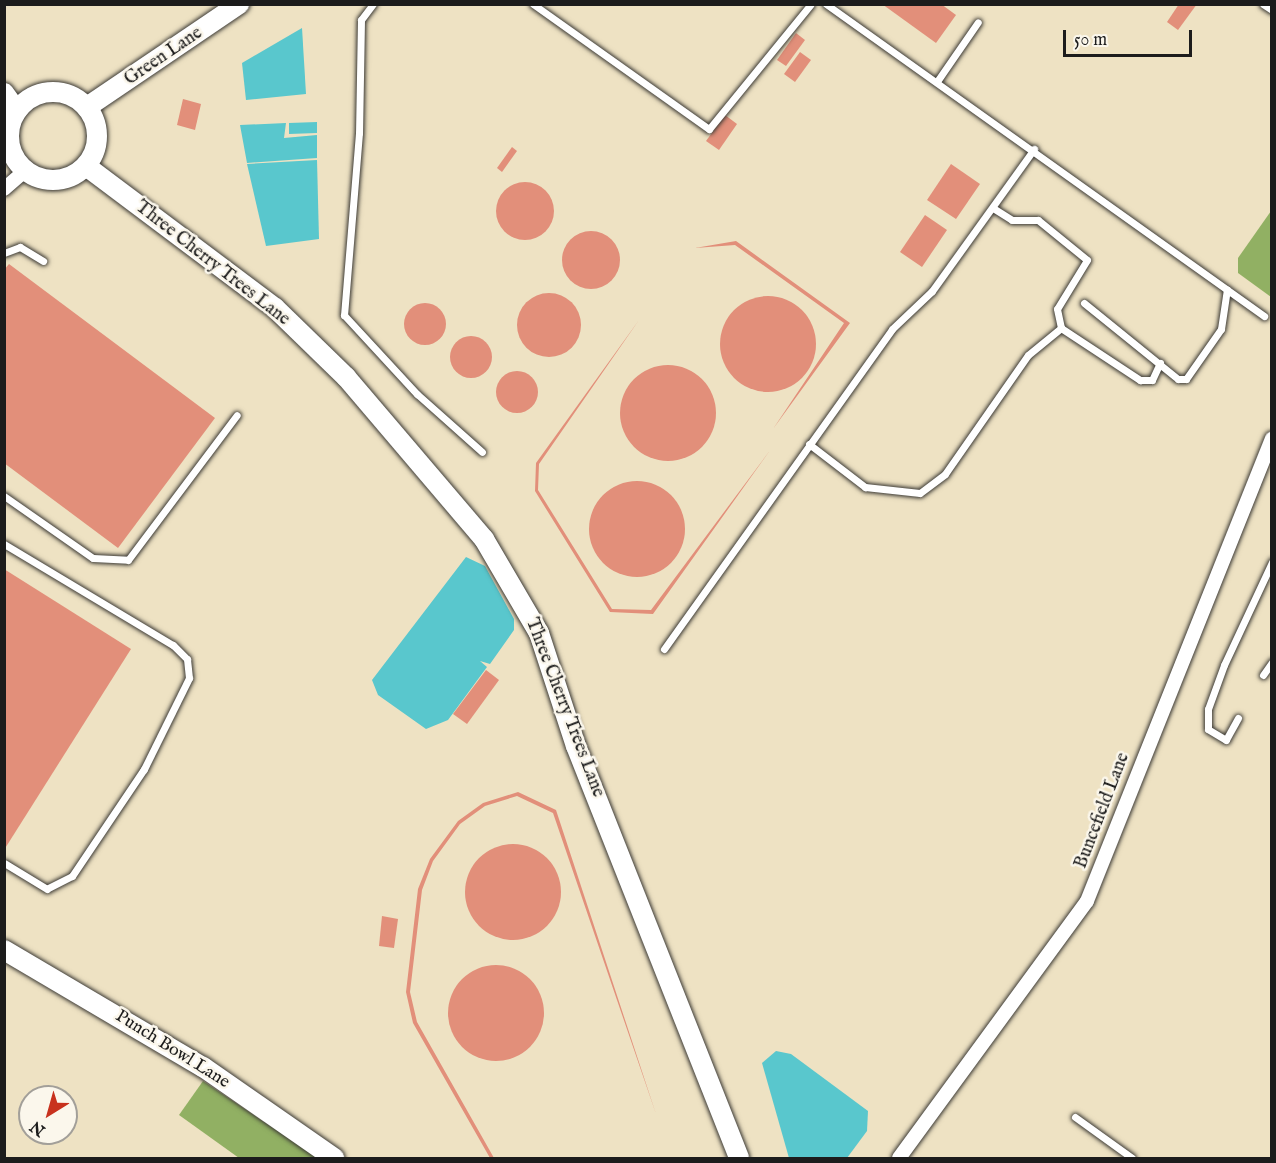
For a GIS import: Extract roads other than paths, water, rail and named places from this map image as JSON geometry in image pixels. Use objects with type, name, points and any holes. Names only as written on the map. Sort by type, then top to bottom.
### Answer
[{"type":"street","name":"Green Lane","points":[[87,107],[239,4]]},
{"type":"street","points":[[51,92],[87,107],[97,137],[86,166],[63,179],[26,170],[9,136],[17,111],[51,92]]},
{"type":"street","points":[[4,93],[17,111]]},
{"type":"street","name":"Three Cherry Trees Lane","points":[[86,166],[275,308],[346,377],[484,539],[539,633],[576,746],[739,1158]]},
{"type":"street","points":[[4,189],[26,170]]},
{"type":"street","name":"Buncefield Lane","points":[[899,1158],[1087,901],[1272,439]]},
{"type":"street","name":"Punch Bowl Lane","points":[[4,950],[203,1067],[334,1158]]},
{"type":"lane","points":[[373,4],[361,20],[359,133],[344,315],[417,394],[482,452]]},
{"type":"lane","points":[[533,4],[709,129],[811,4]]},
{"type":"lane","points":[[826,4],[938,80],[1264,316]]},
{"type":"lane","points":[[1263,4],[1272,10]]},
{"type":"lane","points":[[938,80],[978,22]]},
{"type":"lane","points":[[664,650],[892,329],[932,291],[1034,150]]},
{"type":"lane","points":[[993,208],[1016,221],[1038,220],[1087,260],[1057,309],[1061,328],[1140,380],[1152,380],[1160,363]]},
{"type":"lane","points":[[4,254],[20,247],[44,261]]},
{"type":"lane","points":[[1083,303],[1178,379],[1193,374],[1221,329],[1227,289]]},
{"type":"lane","points":[[809,444],[865,487],[920,493],[945,474],[1028,355],[1061,328]]},
{"type":"lane","points":[[4,495],[93,558],[128,560],[237,415]]},
{"type":"lane","points":[[4,544],[173,645],[187,659],[189,678],[144,769],[72,876],[47,889],[4,863]]},
{"type":"lane","points":[[1238,718],[1226,740],[1208,729],[1208,709],[1224,665],[1272,562]]},
{"type":"lane","points":[[1263,675],[1272,662]]},
{"type":"lane","points":[[1075,1118],[1132,1158]]},
{"type":"water","points":[[302,28],[306,94],[246,100],[242,63]]},
{"type":"water","points":[[317,122],[317,133],[289,134],[289,123]]},
{"type":"water","points":[[286,123],[284,138],[317,135],[317,158],[247,163],[240,125]]},
{"type":"water","points":[[317,160],[319,239],[266,246],[247,164]]},
{"type":"water","points":[[466,557],[485,566],[514,619],[514,630],[490,664],[480,661],[487,667],[448,720],[426,729],[378,695],[372,680]]},
{"type":"water","points":[[776,1051],[791,1054],[868,1111],[867,1131],[847,1158],[789,1158],[762,1063]]}]
